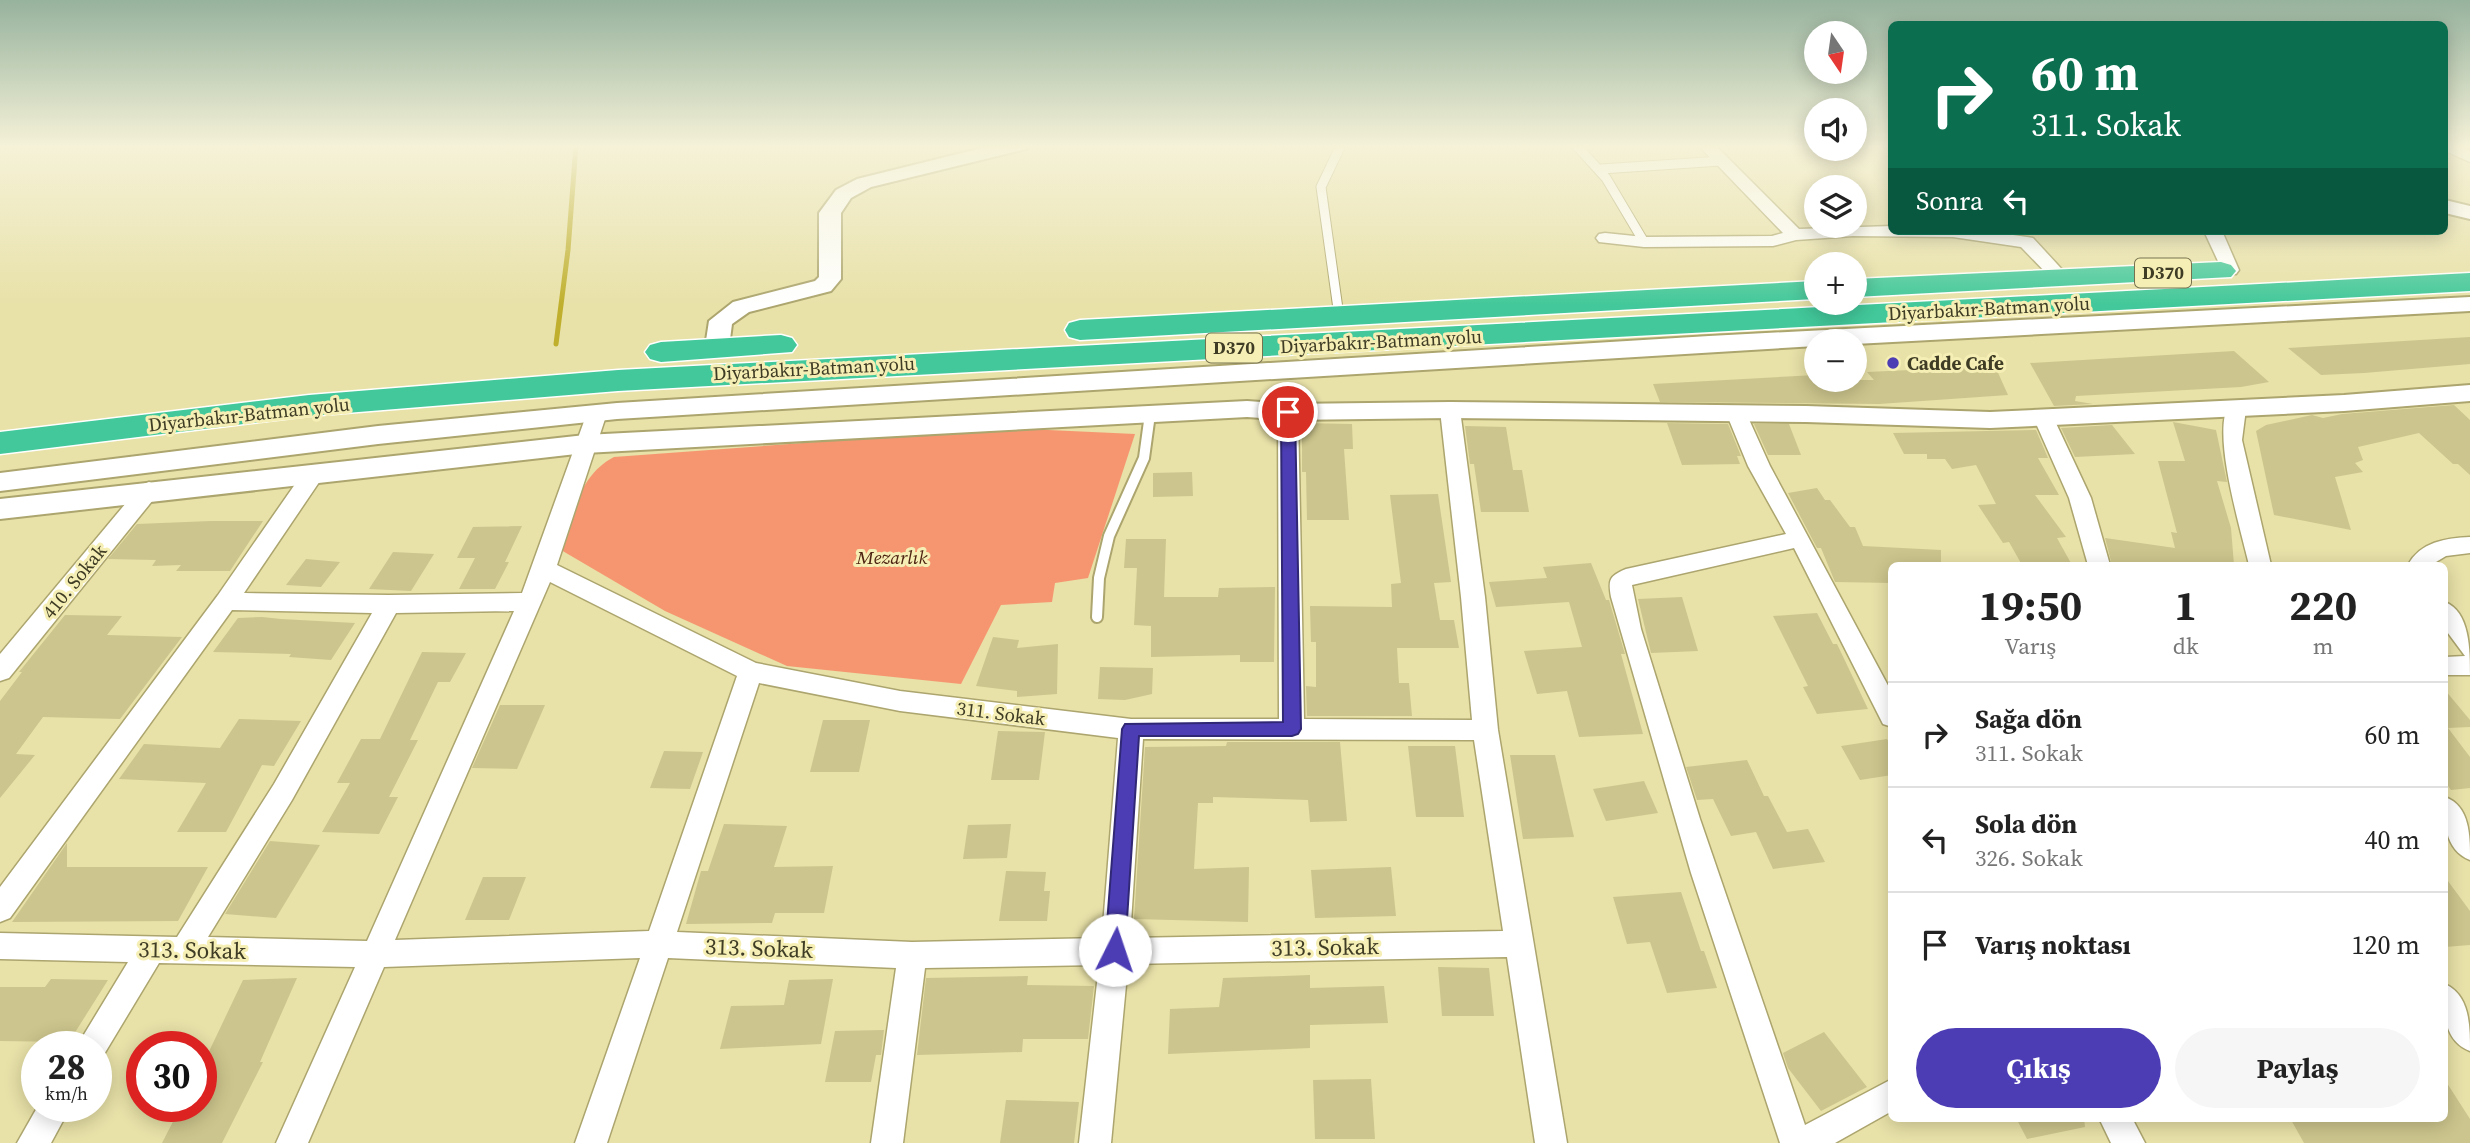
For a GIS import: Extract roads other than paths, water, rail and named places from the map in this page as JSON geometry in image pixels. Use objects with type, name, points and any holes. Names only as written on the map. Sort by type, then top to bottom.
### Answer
[{"type":"highway","name":"Diyarbakır-Batman yolu","points":[[1867,287],[2470,257]]},
{"type":"highway","name":"Diyarbakır-Batman yolu","points":[[0,443],[189,419],[682,375],[1489,336],[2470,282]]},
{"type":"highway","name":"Diyarbakır-Batman yolu","points":[[0,422],[270,385],[717,347],[879,342],[1804,291]]},
{"type":"street","points":[[717,347],[721,321],[741,307],[823,286],[830,279],[830,213],[840,198]]},
{"type":"street","points":[[1758,198],[1795,235]]},
{"type":"street","points":[[2448,207],[2470,213]]},
{"type":"street","points":[[1605,238],[1644,242],[1773,241],[1795,235],[1888,231]]},
{"type":"street","points":[[1995,235],[2023,237],[2060,277]]},
{"type":"street","points":[[2215,235],[2231,270]]},
{"type":"street","points":[[0,482],[364,436],[597,413],[1681,345],[2470,304]]},
{"type":"street","points":[[0,509],[149,490],[585,444],[1247,409],[1288,412],[1450,410],[2044,419],[2470,393]]},
{"type":"street","points":[[2236,408],[2232,440],[2259,562]]},
{"type":"street","points":[[1450,410],[1473,597],[1485,730],[1517,944],[1551,1143]]},
{"type":"street","points":[[1288,412],[1292,729]]},
{"type":"street","points":[[292,1143],[544,569],[597,413]]},
{"type":"street","points":[[1737,415],[1759,466],[1888,709]]},
{"type":"street","points":[[2044,419],[2080,498],[2098,562]]},
{"type":"street","points":[[0,909],[226,601],[315,472]]},
{"type":"street","name":"410. Sokak","points":[[0,671],[149,490]]},
{"type":"street","points":[[1796,1143],[1680,801],[1646,679],[1622,608],[1620,581],[1634,575],[1800,539]]},
{"type":"street","points":[[2421,562],[2435,551],[2470,545]]},
{"type":"street","name":"311. Sokak","points":[[544,569],[751,672],[900,701],[1131,729],[1485,730]]},
{"type":"street","points":[[226,601],[389,604],[530,602]]},
{"type":"street","points":[[185,949],[283,792],[389,604]]},
{"type":"street","points":[[2448,615],[2470,648]]},
{"type":"street","points":[[2448,666],[2470,665]]},
{"type":"street","points":[[591,1143],[751,672]]},
{"type":"street","points":[[1095,1143],[1115,950],[1131,729]]},
{"type":"street","points":[[2448,813],[2470,848]]},
{"type":"street","name":"313. Sokak","points":[[0,946],[376,954],[660,944],[912,955],[1517,944]]},
{"type":"street","points":[[101,1031],[152,949]]},
{"type":"street","points":[[887,1143],[912,955]]},
{"type":"street","points":[[2448,1003],[2470,1037]]},
{"type":"street","points":[[1804,1143],[1888,1096]]},
{"type":"street","points":[[33,1143],[45,1122]]},
{"type":"street","points":[[2116,1122],[2129,1143]]},
{"type":"lane","points":[[1323,198],[1339,316]]},
{"type":"lane","points":[[1620,198],[1644,242]]},
{"type":"lane","points":[[1097,617],[1099,578],[1109,536],[1144,458],[1150,414]]},
{"type":"waterway","points":[[556,344],[572,198]]},
{"type":"place","name":"Cadde Cafe","points":[[1893,363]]},
{"type":"park label","name":"Mezarlık","points":[[892,557]]}]
